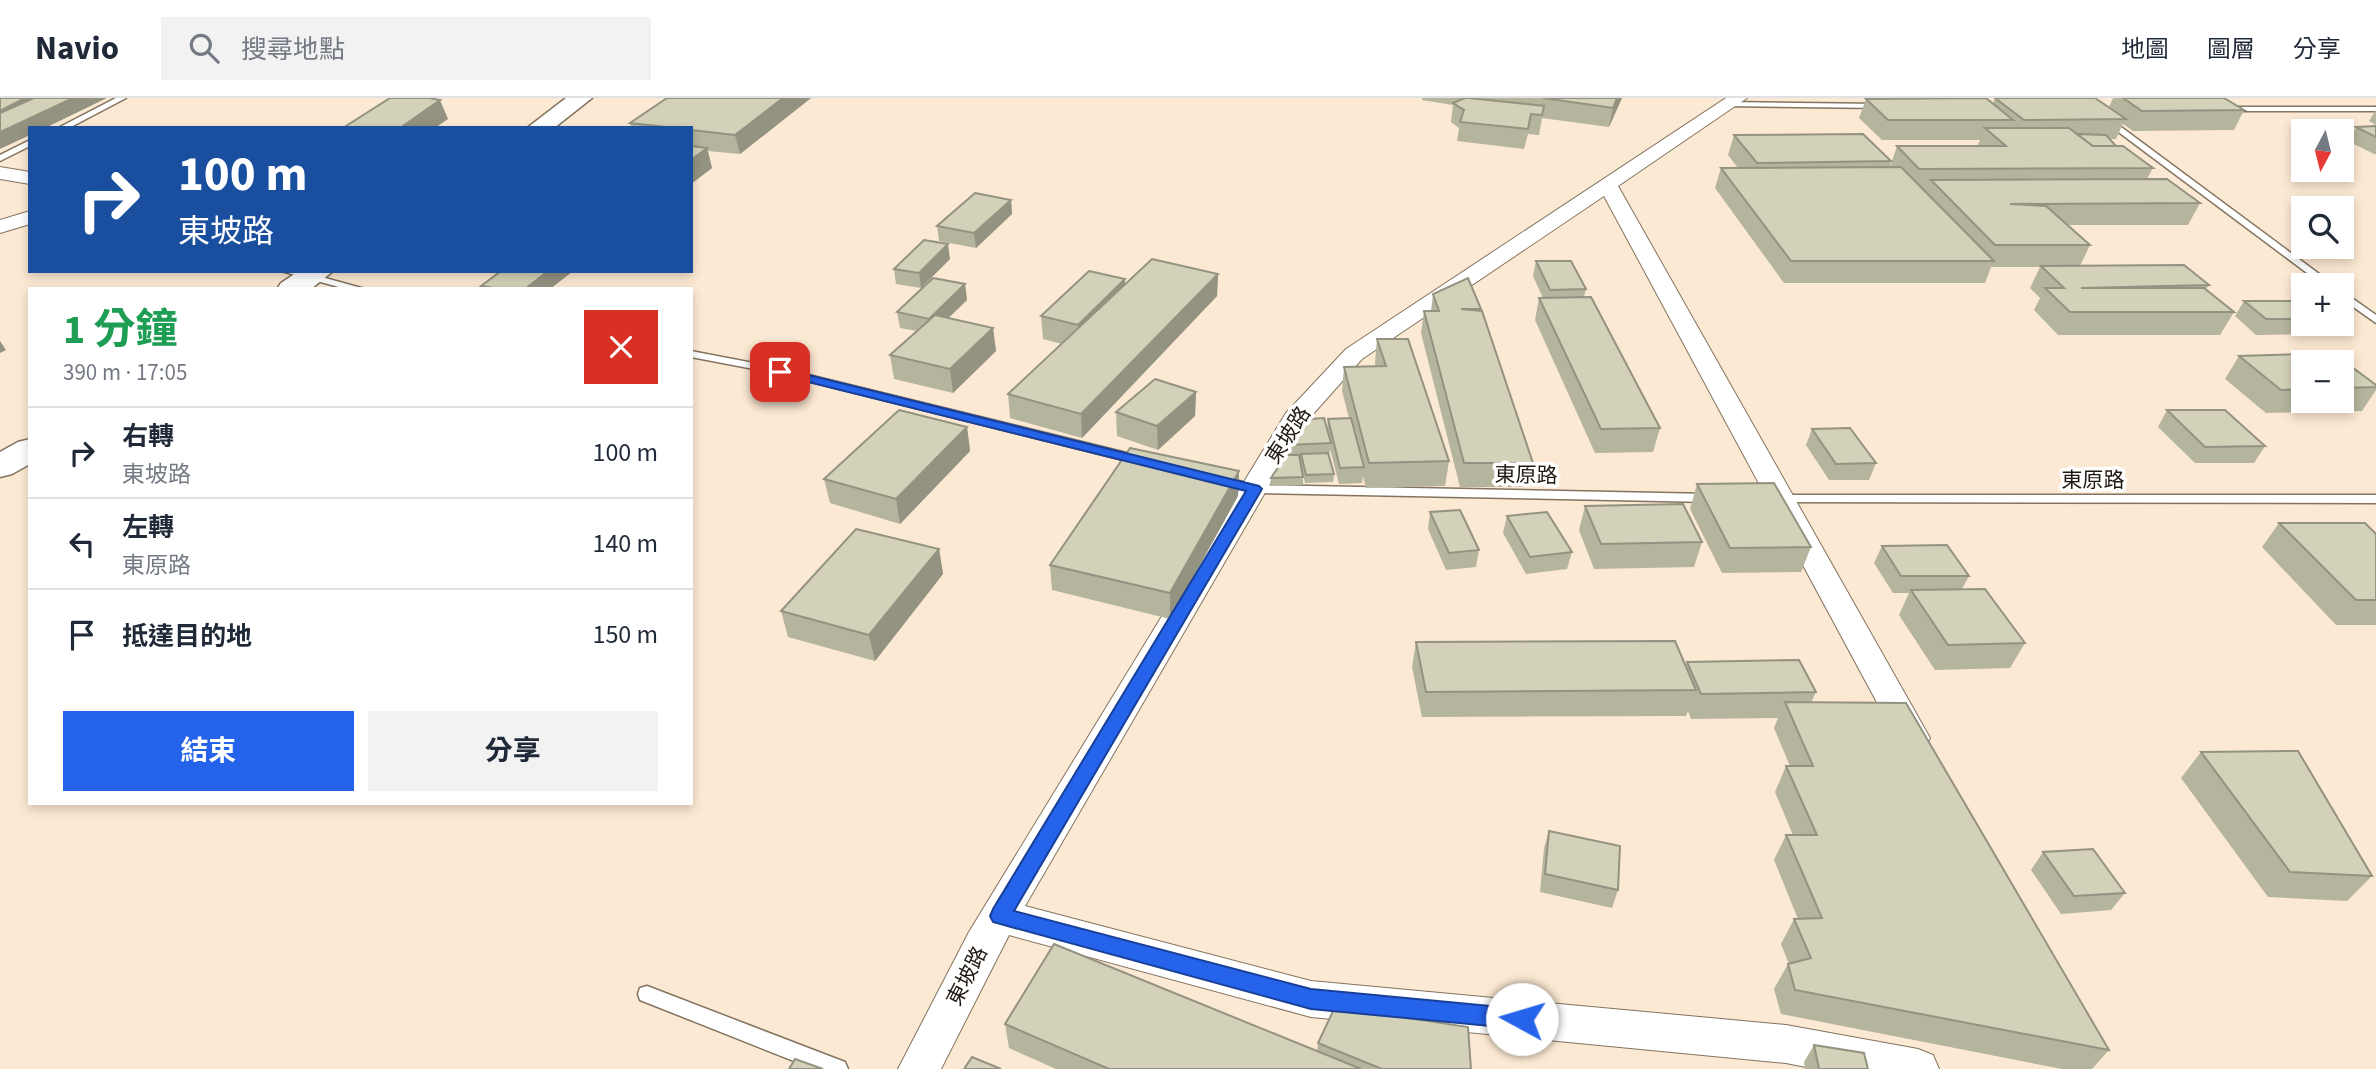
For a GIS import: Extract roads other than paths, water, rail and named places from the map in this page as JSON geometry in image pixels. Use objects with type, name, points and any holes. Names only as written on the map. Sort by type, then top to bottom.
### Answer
[{"type":"main road","points":[[541,126],[580,98]]},
{"type":"main road","points":[[0,467],[28,450]]},
{"type":"street","name":"東坡路","points":[[919,1069],[1000,916],[1295,418],[1354,354],[1734,101]]},
{"type":"street","points":[[0,173],[28,178]]},
{"type":"street","points":[[1608,185],[1773,499],[1928,766]]},
{"type":"street","points":[[0,227],[28,218]]},
{"type":"street","points":[[1000,916],[1311,999],[1786,1044],[1918,1069]]},
{"type":"lane","points":[[66,126],[122,98]]},
{"type":"lane","points":[[1734,101],[1897,106]]},
{"type":"lane","points":[[2078,103],[2093,109],[2313,273]]},
{"type":"lane","points":[[2093,109],[2106,109]]},
{"type":"lane","points":[[2214,109],[2376,109]]},
{"type":"lane","points":[[0,158],[28,144]]},
{"type":"lane","points":[[301,277],[350,287]]},
{"type":"lane","points":[[2354,304],[2376,320]]},
{"type":"lane","points":[[693,354],[780,372],[1159,465]]},
{"type":"lane","name":"東原路","points":[[1200,475],[1254,489],[1725,498]]},
{"type":"lane","name":"東原路","points":[[1773,499],[2376,499]]},
{"type":"lane","points":[[647,994],[838,1069]]}]
